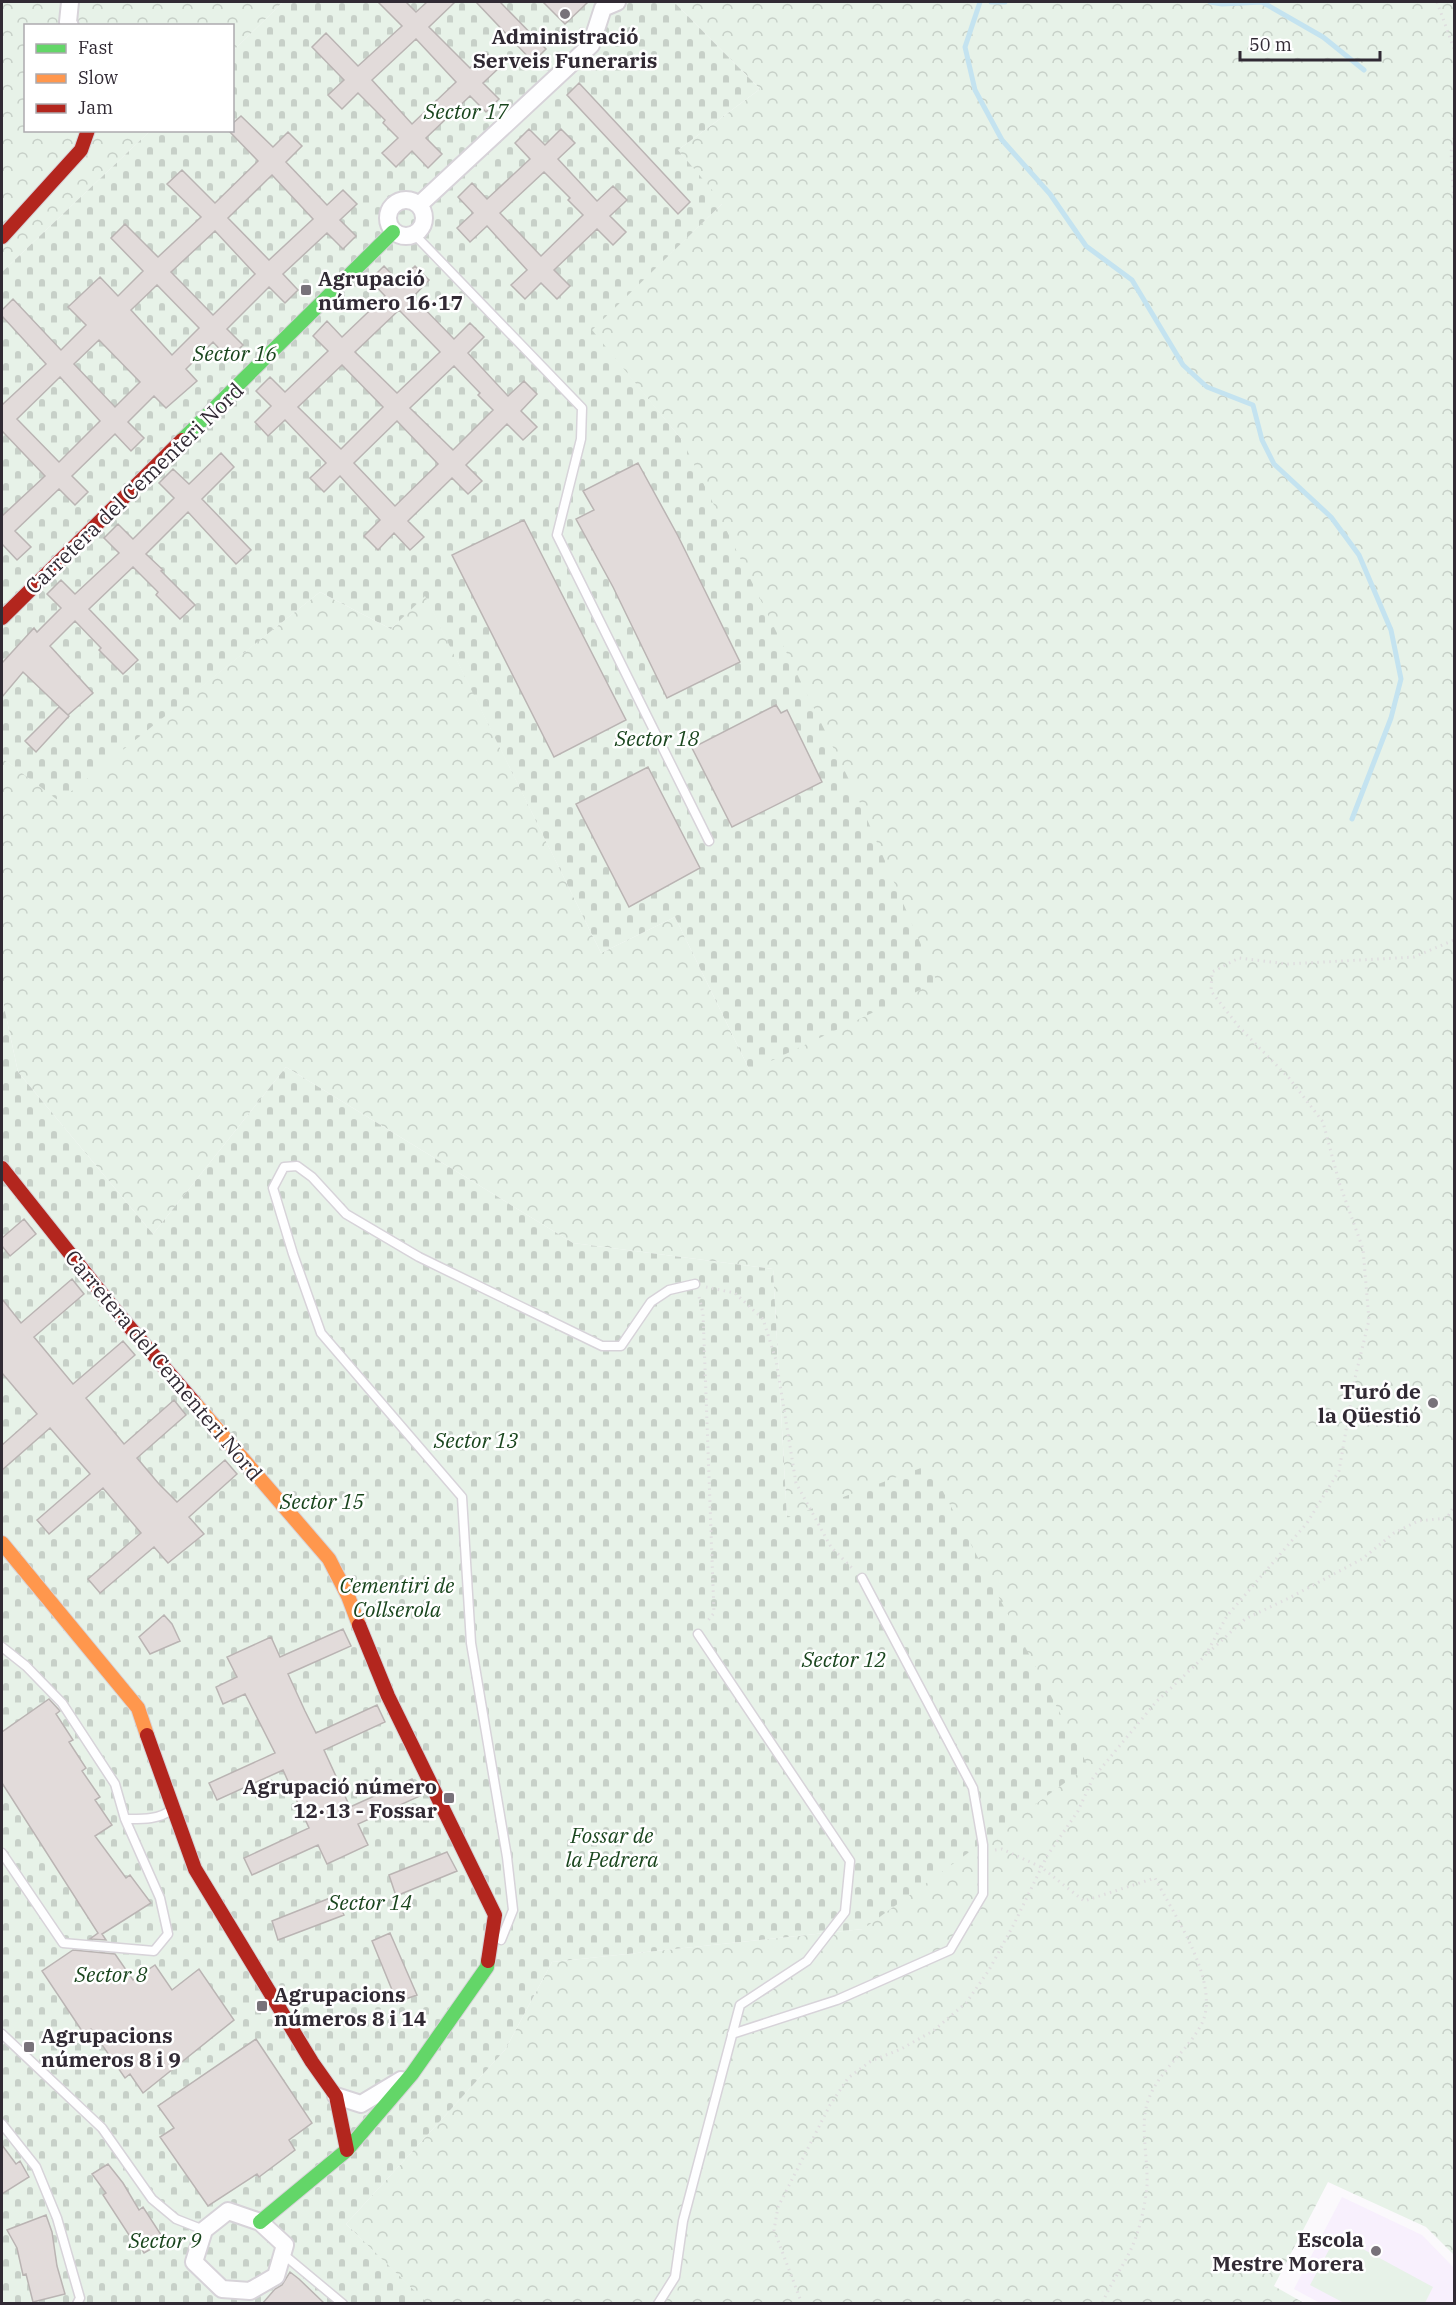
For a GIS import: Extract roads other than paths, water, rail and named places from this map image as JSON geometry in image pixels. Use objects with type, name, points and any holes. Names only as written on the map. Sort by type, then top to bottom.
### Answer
[{"type":"street","points":[[69,24],[70,2]]},
{"type":"street","points":[[419,205],[591,45],[603,8],[617,2]]},
{"type":"street","points":[[2,237],[81,150],[87,132]]},
{"type":"street","points":[[406,199],[419,205],[425,215],[423,226],[415,235],[404,237],[393,231],[387,218],[393,205],[406,199]]},
{"type":"street","name":"Carretera del Cementeri Nord","points":[[2,618],[393,231]]},
{"type":"street","name":"Carretera del Cementeri Nord","points":[[2,1168],[114,1309],[329,1559],[348,1596],[393,1707],[495,1915],[487,1967],[412,2074],[347,2150],[260,2222]]},
{"type":"street","points":[[2,1543],[138,1708],[195,1869],[312,2062],[336,2096],[347,2150]]},
{"type":"street","name":"Carretera del Cementeri Nord","points":[[336,2096],[361,2104],[412,2074]]},
{"type":"street","points":[[228,2211],[260,2222],[285,2245],[276,2276],[250,2291],[222,2289],[194,2262],[204,2230],[228,2211]]},
{"type":"lane","points":[[415,235],[582,408],[581,439],[557,535],[709,841]]},
{"type":"lane","points":[[487,1967],[513,1910],[507,1857],[471,1643],[462,1497],[321,1333],[273,1188],[284,1167],[297,1166],[312,1177],[346,1215],[419,1257],[602,1346],[621,1346],[651,1302],[669,1290],[695,1284]]},
{"type":"lane","points":[[732,2034],[837,2000],[950,1950],[983,1894],[983,1852],[973,1788],[862,1578]]},
{"type":"lane","points":[[658,2304],[675,2277],[682,2221],[740,2005],[807,1961],[845,1912],[850,1862],[698,1634]]},
{"type":"lane","points":[[2,1647],[26,1666],[62,1703],[115,1784],[125,1819],[160,1898],[168,1934],[154,1951],[63,1942],[2,1853]]},
{"type":"lane","points":[[125,1819],[145,1819],[166,1814],[173,1808]]},
{"type":"lane","points":[[2,2034],[102,2128],[152,2199],[176,2219],[204,2230]]},
{"type":"lane","points":[[2,2124],[36,2167],[57,2218],[80,2298],[77,2304]]},
{"type":"lane","points":[[283,2254],[343,2304]]},
{"type":"waterway","points":[[980,2],[965,47],[975,90],[1002,140],[1050,194],[1086,246],[1132,280],[1183,365],[1207,387],[1253,405],[1262,440],[1274,464],[1331,517],[1359,555],[1391,630],[1401,679],[1391,718],[1352,819]]},
{"type":"waterway","points":[[991,2],[1005,2]]},
{"type":"waterway","points":[[1210,2],[1222,4],[1262,2],[1323,37],[1364,70]]},
{"type":"place","name":"Administració Serveis Funeraris","points":[[565,14]]},
{"type":"place","name":"Agrupació número 16·17","points":[[306,290]]},
{"type":"place","name":"Turó de la Qüestió","points":[[1433,1403]]},
{"type":"place","name":"Agrupació número 12·13 - Fossar","points":[[449,1798]]},
{"type":"place","name":"Agrupacions números 8 i 14","points":[[262,2006]]},
{"type":"place","name":"Agrupacions números 8 i 9","points":[[29,2047]]},
{"type":"place","name":"Escola Mestre Morera","points":[[1376,2251]]},
{"type":"park label","name":"Sector 17","points":[[466,111]]},
{"type":"park label","name":"Sector 16","points":[[235,353]]},
{"type":"park label","name":"Sector 18","points":[[657,738]]},
{"type":"park label","name":"Sector 13","points":[[476,1440]]},
{"type":"park label","name":"Sector 15","points":[[322,1501]]},
{"type":"park label","name":"Cementiri de Collserola","points":[[397,1597]]},
{"type":"park label","name":"Sector 12","points":[[844,1659]]},
{"type":"park label","name":"Fossar de la Pedrera","points":[[612,1847]]},
{"type":"park label","name":"Sector 14","points":[[370,1902]]},
{"type":"park label","name":"Sector 8","points":[[111,1974]]},
{"type":"park label","name":"Sector 9","points":[[165,2240]]}]
